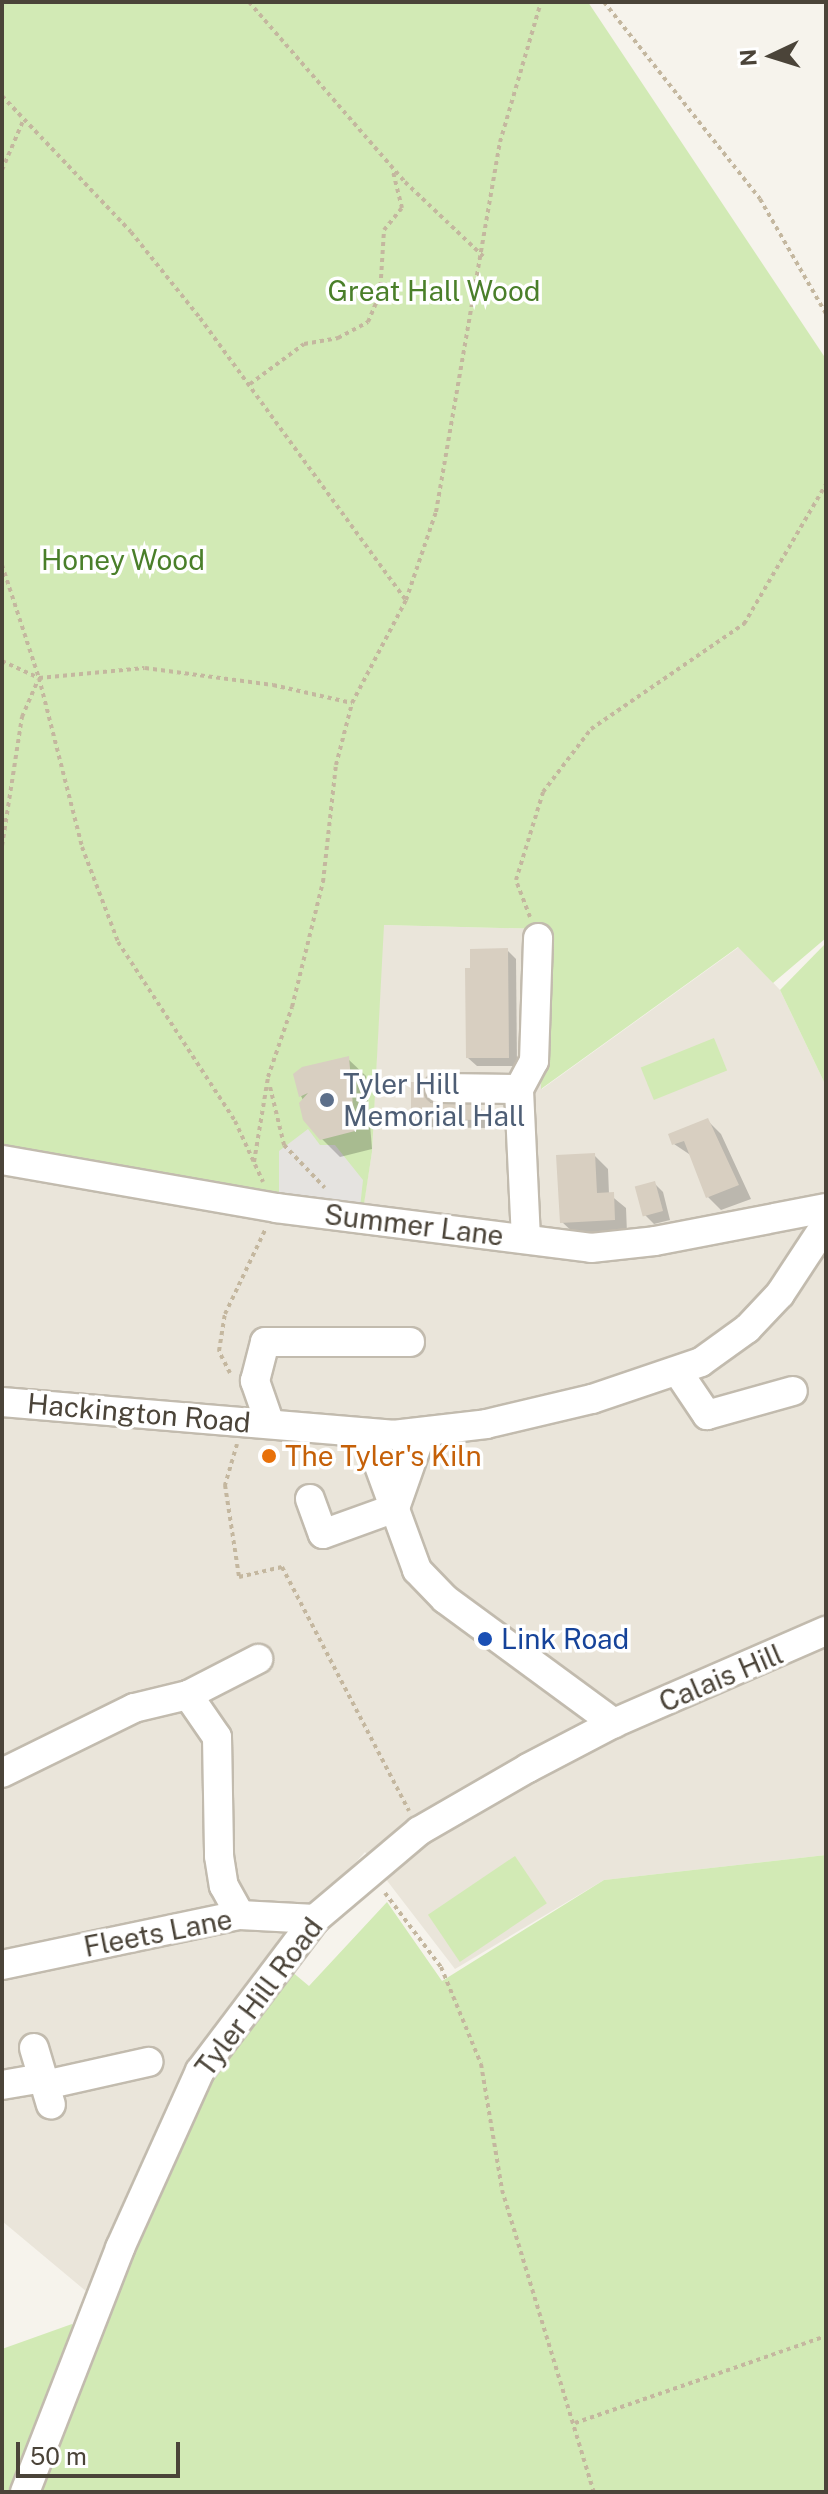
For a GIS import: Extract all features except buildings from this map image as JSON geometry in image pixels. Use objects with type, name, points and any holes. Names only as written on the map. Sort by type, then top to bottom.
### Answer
[{"type":"street","points":[[526,1239],[519,1089],[534,1061],[538,938]]},
{"type":"street","points":[[439,1088],[519,1089]]},
{"type":"street","name":"Summer Lane","points":[[2,1160],[276,1208],[591,1248],[642,1243],[826,1208]]},
{"type":"street","name":"Hackington Road","points":[[2,1402],[367,1433],[421,1434],[592,1399],[678,1372],[747,1329],[780,1294],[826,1224]]},
{"type":"street","points":[[270,1424],[255,1381],[265,1342],[410,1342]]},
{"type":"street","points":[[678,1372],[707,1415],[793,1391]]},
{"type":"street","points":[[367,1433],[417,1570],[445,1599],[614,1723]]},
{"type":"street","points":[[395,1508],[421,1434]]},
{"type":"street","points":[[310,1499],[323,1534],[395,1508]]},
{"type":"street","name":"Calais Hill","points":[[614,1723],[826,1631]]},
{"type":"street","points":[[2,1773],[134,1708],[188,1695],[258,1659]]},
{"type":"street","points":[[188,1695],[217,1737],[219,1856],[224,1886],[240,1915]]},
{"type":"street","name":"Tyler Hill Road","points":[[25,2492],[120,2248],[200,2071],[315,1919],[367,1870],[419,1831],[614,1723]]},
{"type":"street","name":"Fleets Lane","points":[[2,1965],[240,1915],[315,1919]]},
{"type":"street","points":[[34,2048],[46,2089]]},
{"type":"street","points":[[2,2085],[46,2089],[148,2062]]},
{"type":"path","points":[[249,2],[393,169],[483,256]]},
{"type":"path","points":[[2,565],[39,678],[82,847],[118,942],[235,1121],[254,1162],[269,1083],[323,882],[336,765],[352,703],[406,600],[436,512],[451,401],[483,256],[500,142],[541,2]]},
{"type":"path","points":[[604,2],[760,199],[826,314]]},
{"type":"path","points":[[2,96],[131,232],[250,384],[406,600]]},
{"type":"path","points":[[2,170],[23,121]]},
{"type":"path","points":[[250,384],[304,344],[338,338],[368,322],[380,294],[384,230],[402,208],[393,169]]},
{"type":"path","points":[[538,938],[516,880],[543,792],[591,729],[744,624],[826,484]]},
{"type":"path","points":[[2,661],[39,678],[145,668],[273,685],[352,703]]},
{"type":"path","points":[[2,846],[22,717],[39,678]]},
{"type":"path","points":[[269,1083],[284,1145],[351,1216]]},
{"type":"path","points":[[237,1387],[219,1351],[225,1314],[276,1208]]},
{"type":"path","points":[[239,1436],[225,1485],[239,1577],[282,1567],[419,1831]]},
{"type":"path","points":[[367,1870],[441,1967],[481,2064],[502,2190],[552,2365],[575,2423],[594,2492]]},
{"type":"path","points":[[575,2423],[826,2336]]},
{"type":"shaded area","points":[[383,925],[544,929],[542,1089],[739,947],[780,990],[826,1086],[826,1855],[604,1880],[455,1969],[365,1852],[255,1975],[161,2122],[87,2292],[2,2221],[2,1166],[360,1226],[372,1152]]},
{"type":"shaded area","points":[[308,1129],[320,1145],[335,1145],[363,1180],[359,1217],[279,1203],[279,1151]]},
{"type":"green space","points":[[2,2],[588,2],[826,359],[826,938],[773,983],[738,947],[541,1089],[544,929],[384,925],[372,1152],[362,1217],[2,1151]]},
{"type":"green space","points":[[826,943],[826,1086],[780,990]]},
{"type":"green space","points":[[714,1038],[727,1070],[654,1100],[641,1068]]},
{"type":"green space","points":[[826,1855],[826,2492],[37,2492],[127,2251],[206,2083],[291,1971],[309,1986],[387,1902],[442,1981],[604,1880]]},
{"type":"green space","points":[[515,1856],[547,1903],[460,1962],[428,1915]]},
{"type":"green space","points":[[72,2324],[85,2337],[24,2492],[2,2492],[2,2349]]},
{"type":"place","name":"Tyler Hill Memorial Hall","points":[[327,1100]]},
{"type":"place","name":"The Tyler's Kiln","points":[[269,1456]]},
{"type":"place","name":"Link Road","points":[[485,1639]]},
{"type":"park label","name":"Great Hall Wood","points":[[434,291]]},
{"type":"park label","name":"Honey Wood","points":[[123,560]]}]
